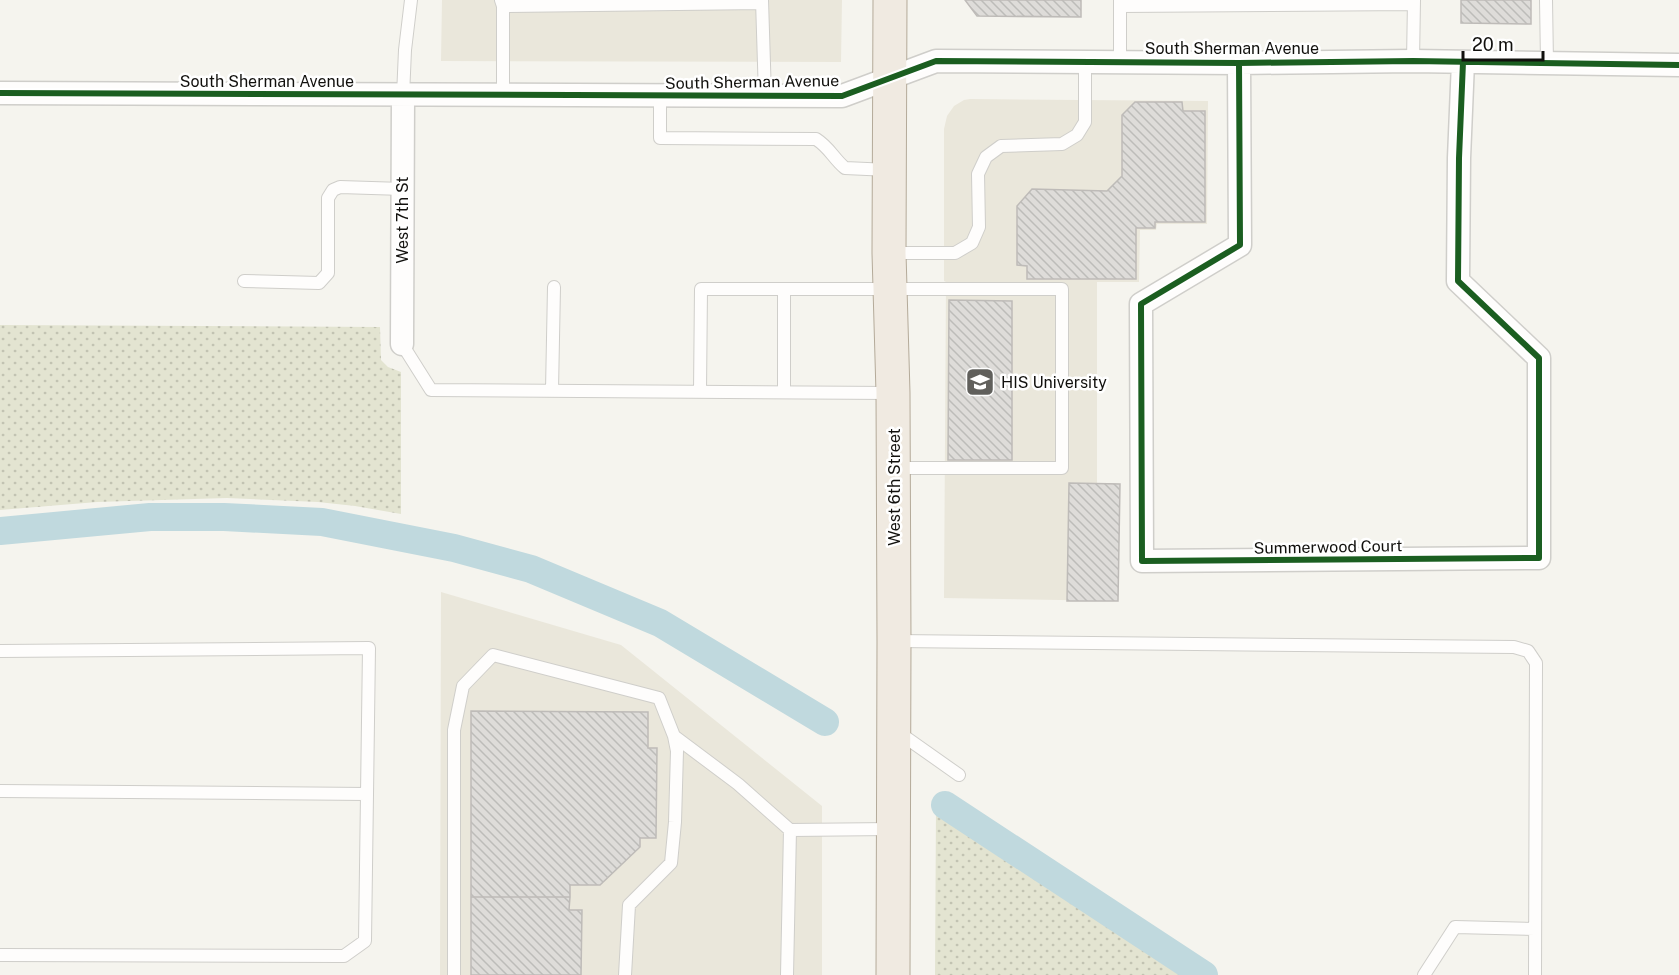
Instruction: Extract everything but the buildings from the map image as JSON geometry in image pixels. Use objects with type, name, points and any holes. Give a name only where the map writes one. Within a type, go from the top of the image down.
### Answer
[{"type":"main road","name":"West 6th Street","points":[[890,0],[889,253],[894,468],[895,730],[892,975]]},
{"type":"street","name":"South Sherman Avenue","points":[[0,93],[842,96],[936,61],[1547,62],[1679,65]]},
{"type":"street","name":"Summerwood Court","points":[[1239,63],[1240,245],[1141,304],[1142,561],[1539,558],[1539,358],[1458,281],[1459,158],[1463,62]]},
{"type":"street","name":"West 7th St","points":[[402,344],[403,96]]},
{"type":"lane","points":[[403,96],[405,50],[411,0]]},
{"type":"lane","points":[[1546,0],[1547,62]]},
{"type":"lane","points":[[503,96],[502,3],[762,2],[765,96]]},
{"type":"lane","points":[[1120,62],[1120,3],[1414,2],[1413,62]]},
{"type":"lane","points":[[889,253],[955,253],[972,243],[979,227],[978,174],[986,157],[1001,146],[1062,144],[1077,135],[1085,122],[1085,62]]},
{"type":"lane","points":[[660,96],[660,138],[816,139],[828,147],[836,160],[845,168],[889,170]]},
{"type":"lane","points":[[244,281],[319,283],[328,273],[328,198],[333,190],[340,187],[403,189]]},
{"type":"lane","points":[[552,390],[554,286]]},
{"type":"lane","points":[[700,391],[701,289],[1062,289],[1062,468],[894,468]]},
{"type":"lane","points":[[784,290],[784,392]]},
{"type":"lane","points":[[402,344],[431,390],[893,393]]},
{"type":"lane","points":[[894,641],[1514,647],[1528,651],[1536,663],[1535,975]]},
{"type":"lane","points":[[0,651],[369,648],[365,941],[344,956],[0,956]]},
{"type":"lane","points":[[454,975],[454,730],[463,686],[493,655],[659,698],[674,736],[677,751],[675,822],[671,863],[629,905],[625,975]]},
{"type":"lane","points":[[895,730],[959,775]]},
{"type":"lane","points":[[674,736],[738,784],[790,830],[893,829]]},
{"type":"lane","points":[[0,791],[367,794]]},
{"type":"lane","points":[[787,975],[790,830]]},
{"type":"lane","points":[[1424,975],[1455,927],[1535,929]]},
{"type":"shaded area","points":[[442,0],[842,0],[841,62],[441,61]]},
{"type":"shaded area","points":[[970,99],[1208,101],[1207,224],[1157,224],[1156,230],[1140,230],[1139,282],[1097,282],[1097,483],[1120,484],[1118,601],[944,598],[946,282],[944,281],[944,129],[947,116],[954,106]]},
{"type":"shaded area","points":[[441,592],[621,645],[822,806],[822,975],[440,975]]},
{"type":"green space","points":[[0,325],[380,327],[381,360],[388,367],[401,372],[401,514],[318,502],[227,498],[97,502],[0,510]]},
{"type":"green space","points":[[936,808],[1184,975],[935,975]]},
{"type":"waterway","points":[[0,531],[150,517],[224,517],[322,522],[454,548],[531,569],[660,623],[825,722]]},
{"type":"waterway","points":[[945,805],[1204,975]]},
{"type":"cycle path","points":[[0,93],[842,96],[936,61],[1239,63],[1413,61],[1679,65]]},
{"type":"cycle path","points":[[1239,63],[1240,245],[1141,304],[1142,561],[1539,558],[1539,358],[1458,281],[1459,158],[1463,62]]},
{"type":"place","name":"HIS University","points":[[980,382]]}]
